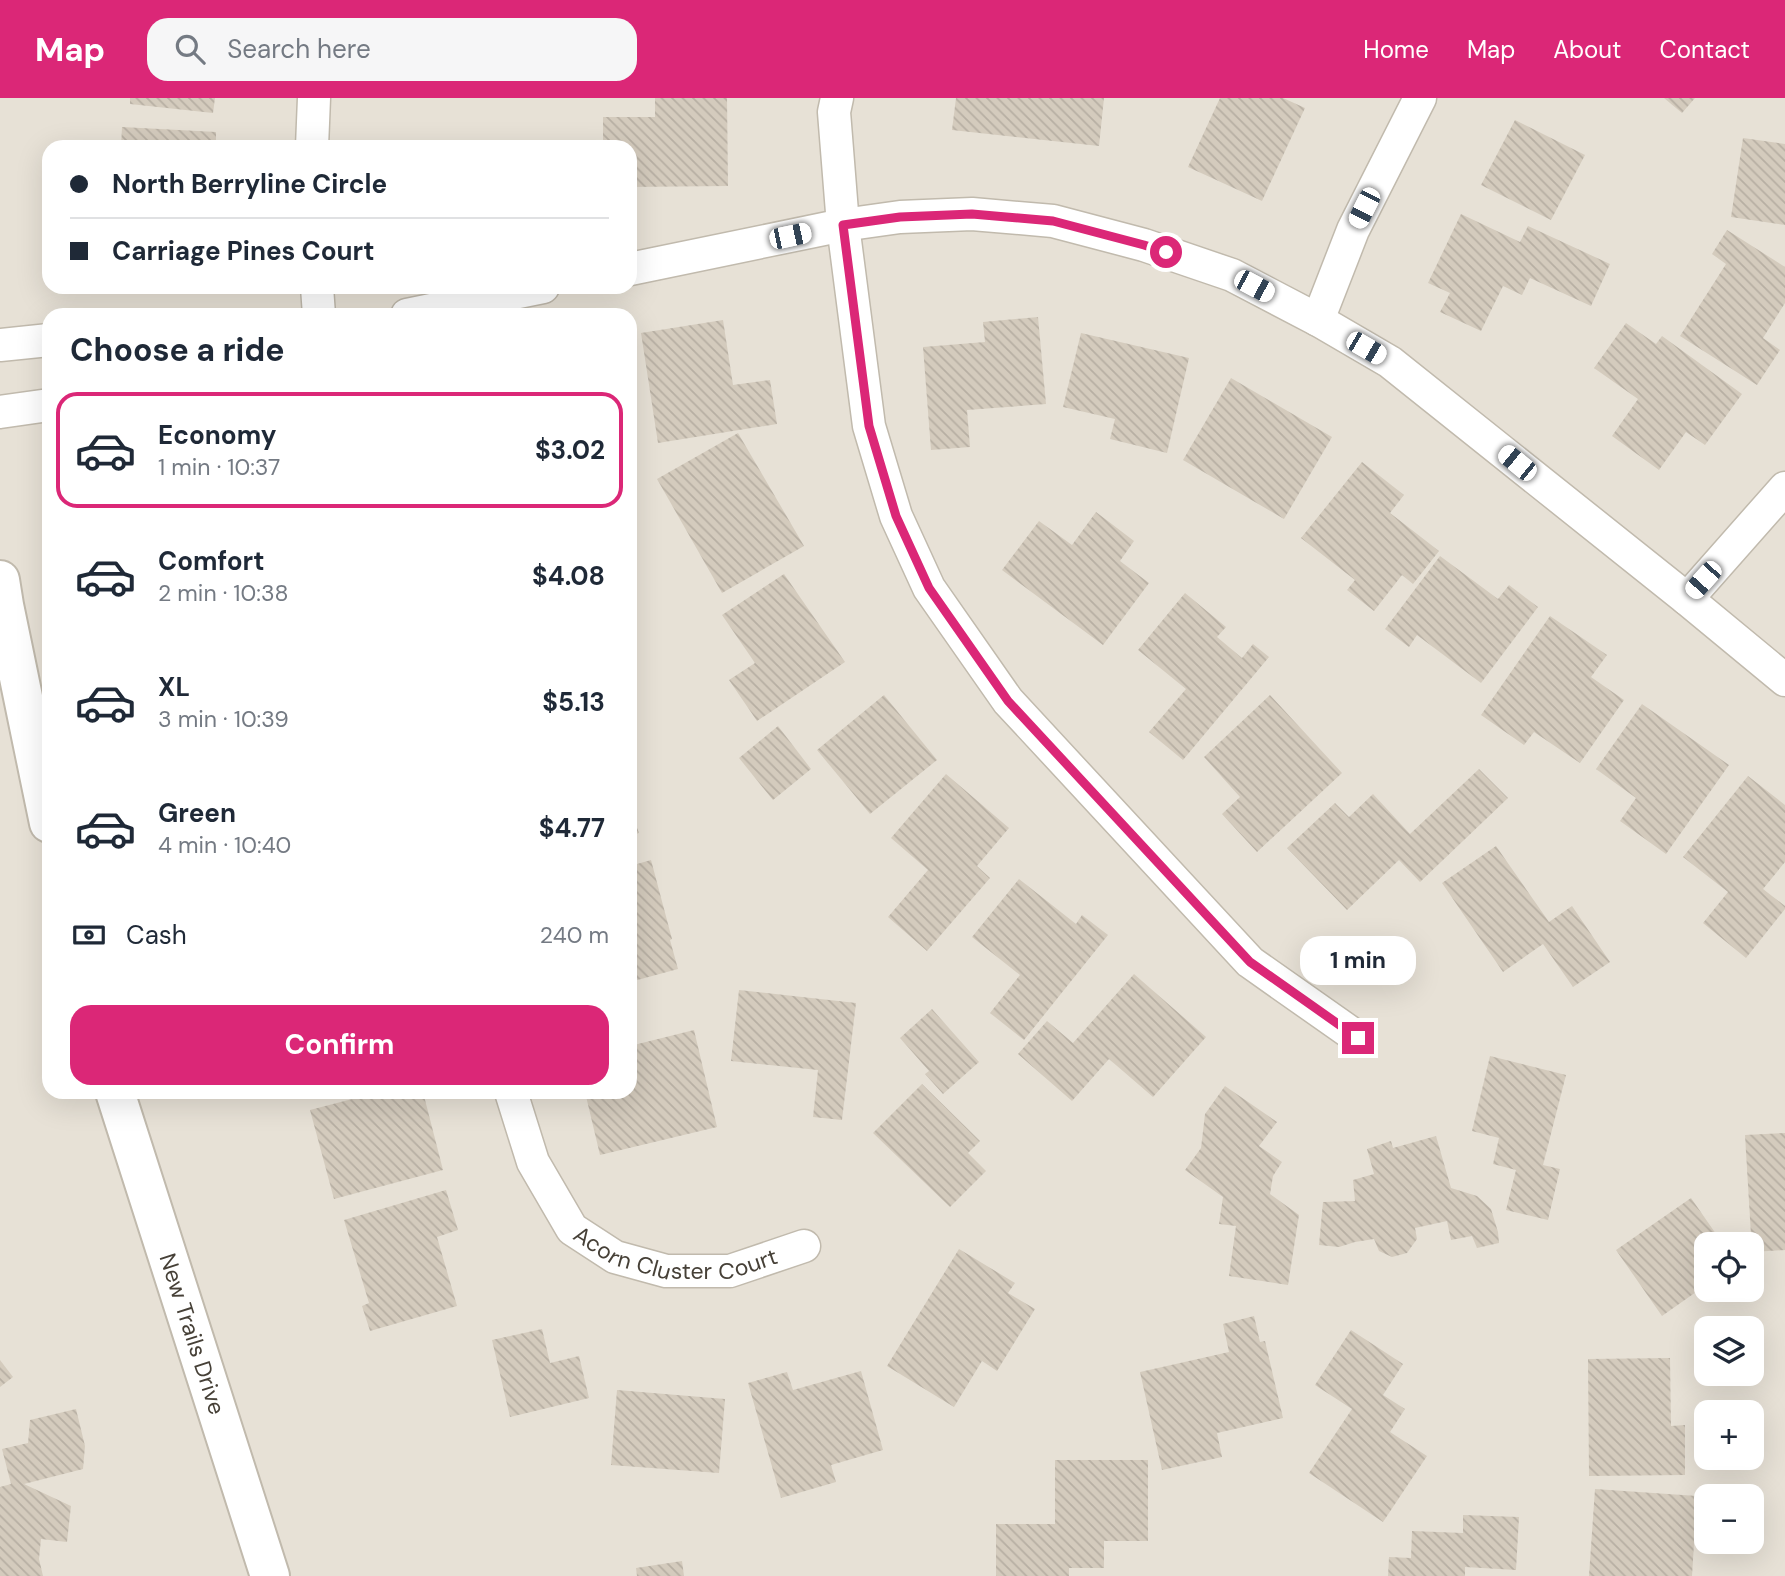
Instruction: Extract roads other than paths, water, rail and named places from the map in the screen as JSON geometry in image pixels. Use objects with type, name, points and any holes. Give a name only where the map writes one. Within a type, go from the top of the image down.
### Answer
[{"type":"street","points":[[312,140],[314,98]]},
{"type":"street","points":[[837,98],[834,112],[843,225],[869,426],[896,516],[929,588],[1008,701],[1250,962],[1358,1038]]},
{"type":"street","points":[[1318,320],[1353,230],[1420,98]]},
{"type":"street","points":[[637,268],[843,225],[900,217],[972,214],[1053,221],[1144,245],[1232,275],[1390,362],[1785,680]]},
{"type":"street","points":[[441,308],[508,294]]},
{"type":"street","points":[[0,345],[42,341]]},
{"type":"street","points":[[0,412],[42,406]]},
{"type":"street","points":[[1687,599],[1785,488]]},
{"type":"street","points":[[0,580],[42,790]]},
{"type":"street","name":"New Trails Drive","points":[[117,1099],[270,1576]]},
{"type":"street","name":"Acorn Cluster Court","points":[[513,1099],[533,1162],[572,1229],[615,1257],[666,1270],[730,1271],[804,1246]]}]
